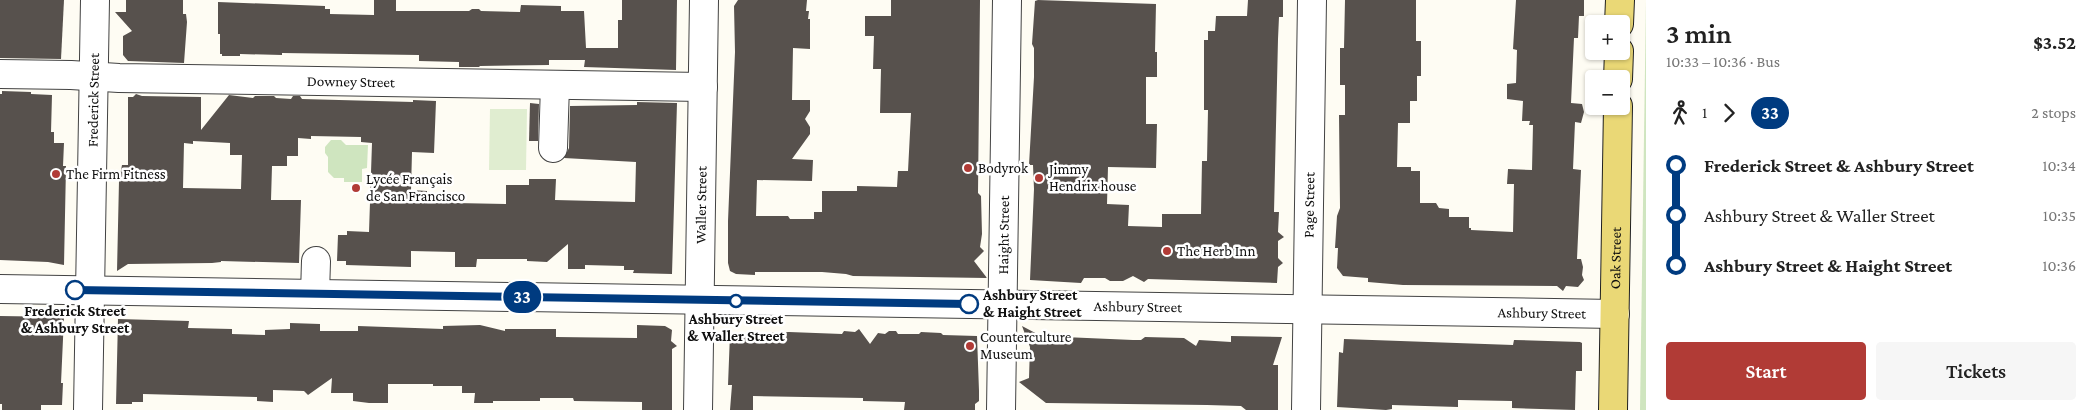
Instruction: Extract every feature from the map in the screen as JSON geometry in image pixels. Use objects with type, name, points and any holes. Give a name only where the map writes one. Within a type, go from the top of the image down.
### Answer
[{"type":"main road","points":[[1619,15],[1620,0]]},
{"type":"main road","name":"Oak Street","points":[[1613,410],[1618,115]]},
{"type":"street","name":"Frederick Street","points":[[88,410],[95,0]]},
{"type":"street","name":"Waller Street","points":[[698,410],[704,0]]},
{"type":"street","name":"Haight Street","points":[[1001,410],[1007,0]]},
{"type":"street","name":"Page Street","points":[[1306,410],[1312,0]]},
{"type":"street","name":"Downey Street","points":[[0,74],[703,88]]},
{"type":"street","points":[[553,148],[555,85]]},
{"type":"street","points":[[315,294],[316,261]]},
{"type":"street","name":"Ashbury Street","points":[[0,289],[1615,314]]},
{"type":"green space","points":[[1646,0],[1646,410],[1640,410]]},
{"type":"green space","points":[[490,109],[527,109],[526,170],[489,170]]},
{"type":"green space","points":[[331,140],[341,140],[346,145],[368,145],[367,168],[362,169],[362,182],[344,182],[344,178],[334,178],[328,172],[328,157],[325,153],[325,147]]},
{"type":"building","points":[[0,0],[64,0],[61,59],[0,58]]},
{"type":"building","points":[[126,0],[183,0],[183,14],[186,14],[187,22],[184,63],[128,61],[123,55],[123,36],[132,31],[115,12],[126,12]]},
{"type":"building","points":[[374,0],[396,0],[396,11],[469,11],[479,9],[481,11],[520,12],[521,5],[561,6],[561,11],[584,11],[586,48],[618,48],[618,20],[622,20],[622,0],[677,0],[676,70],[584,67],[585,60],[549,60],[549,65],[459,67],[459,62],[419,61],[419,55],[282,53],[282,55],[240,54],[240,56],[222,56],[220,54],[218,2],[325,6],[325,9],[330,9],[330,14],[374,15]]},
{"type":"building","points":[[738,0],[807,0],[806,11],[809,11],[808,19],[810,19],[810,49],[793,48],[792,100],[810,100],[810,111],[805,119],[810,127],[810,134],[792,159],[813,160],[812,181],[757,180],[756,216],[788,216],[790,219],[814,219],[814,212],[822,212],[822,191],[857,191],[857,186],[897,187],[898,171],[908,171],[911,113],[880,113],[881,69],[873,69],[874,36],[865,36],[865,16],[891,16],[891,0],[980,0],[978,193],[981,196],[982,234],[980,247],[984,251],[974,261],[987,278],[853,276],[822,272],[755,272],[755,275],[736,274],[730,271],[728,263],[728,221],[735,52],[734,6]]},
{"type":"building","points":[[1248,0],[1283,0],[1283,17],[1279,17],[1278,39],[1274,212],[1279,212],[1278,232],[1284,237],[1278,241],[1278,258],[1283,263],[1278,267],[1277,283],[1148,279],[1144,282],[1133,276],[1123,281],[1110,281],[1105,278],[1084,278],[1081,283],[1030,280],[1034,189],[1033,165],[1029,165],[1034,77],[1034,48],[1032,44],[1035,1],[1156,4],[1155,52],[1157,52],[1157,77],[1146,77],[1146,124],[1157,124],[1156,168],[1108,167],[1107,204],[1129,205],[1128,226],[1162,227],[1162,214],[1201,214],[1202,161],[1207,161],[1208,110],[1204,110],[1204,40],[1208,40],[1208,31],[1215,31],[1216,16],[1247,16]]},
{"type":"building","points":[[1345,0],[1416,0],[1416,41],[1421,41],[1421,76],[1417,76],[1417,101],[1410,101],[1410,123],[1398,123],[1397,167],[1411,167],[1411,171],[1420,171],[1420,203],[1436,203],[1439,208],[1449,209],[1449,217],[1469,217],[1469,228],[1471,230],[1513,232],[1514,184],[1507,184],[1508,169],[1532,170],[1533,125],[1529,125],[1530,121],[1522,121],[1523,101],[1507,99],[1507,84],[1516,83],[1517,50],[1513,49],[1516,0],[1584,0],[1584,16],[1579,16],[1578,38],[1574,38],[1571,103],[1582,104],[1584,112],[1581,123],[1575,122],[1573,169],[1581,170],[1577,259],[1581,259],[1584,280],[1578,287],[1566,286],[1563,291],[1557,286],[1403,285],[1368,282],[1368,278],[1343,276],[1337,268],[1338,248],[1335,248],[1337,216],[1340,208],[1339,115],[1345,115],[1345,85],[1340,85],[1340,48],[1344,48]]},
{"type":"building","points":[[2,91],[52,95],[51,132],[54,132],[54,143],[64,143],[63,166],[66,166],[64,265],[48,262],[0,260],[0,94],[2,94]]},
{"type":"building","points":[[136,94],[142,96],[201,97],[201,130],[229,95],[253,98],[255,96],[274,96],[276,98],[291,99],[293,96],[300,96],[302,99],[436,101],[434,153],[412,152],[411,190],[427,191],[427,194],[449,195],[449,197],[455,197],[455,203],[506,204],[506,185],[529,185],[529,179],[556,179],[555,200],[635,202],[636,162],[564,158],[569,148],[570,106],[637,105],[637,102],[677,103],[672,274],[633,273],[634,270],[624,270],[624,266],[585,265],[585,269],[568,269],[568,244],[547,262],[527,261],[527,259],[477,259],[476,267],[455,267],[455,252],[411,251],[411,267],[346,265],[346,261],[337,261],[338,235],[347,235],[347,231],[369,232],[372,143],[361,142],[361,137],[311,136],[311,139],[298,138],[298,156],[287,156],[287,166],[272,166],[271,200],[301,200],[299,263],[221,261],[212,263],[128,264],[117,271],[119,181],[122,165],[128,165],[128,97],[133,97]],"holes":[[[193,141],[230,143],[230,155],[242,155],[241,189],[183,188],[184,143],[193,144]]]},
{"type":"building","points":[[530,103],[539,104],[538,141],[529,141]]},
{"type":"building","points":[[0,316],[64,317],[62,405],[41,405],[41,410],[2,410],[2,404],[0,404]]},
{"type":"building","points":[[118,319],[189,321],[188,328],[232,329],[232,334],[265,335],[265,330],[290,329],[290,323],[320,324],[320,331],[358,331],[358,326],[443,329],[443,326],[480,325],[505,331],[505,329],[556,329],[556,337],[637,338],[637,325],[665,326],[672,330],[671,341],[677,346],[672,349],[672,410],[642,410],[642,402],[574,401],[573,398],[540,398],[540,401],[474,403],[475,393],[462,393],[462,386],[433,386],[433,384],[388,384],[388,403],[369,403],[353,401],[353,393],[331,393],[332,378],[308,395],[304,391],[273,390],[273,402],[257,401],[257,397],[143,394],[143,402],[116,404]]},
{"type":"building","points":[[1022,326],[1041,336],[1133,340],[1141,340],[1145,337],[1184,338],[1196,346],[1199,340],[1231,342],[1231,336],[1282,337],[1273,365],[1278,365],[1278,410],[1246,410],[1241,406],[1046,403],[1019,382],[1029,378],[1030,347]]},
{"type":"building","points":[[859,329],[870,344],[878,333],[885,334],[889,331],[896,331],[898,334],[919,334],[921,332],[977,336],[979,401],[975,404],[975,410],[904,410],[905,402],[863,401],[863,398],[753,396],[753,410],[730,410],[732,385],[728,385],[730,334],[789,332],[842,334],[844,331],[855,332]]},
{"type":"building","points":[[1344,339],[1513,345],[1514,340],[1580,342],[1582,343],[1582,371],[1576,371],[1575,410],[1512,408],[1512,401],[1458,400],[1458,407],[1392,405],[1392,409],[1386,410],[1337,407],[1339,352],[1343,353]]},
{"type":"bus line","name":"33","points":[[75,290],[969,304]]},
{"type":"place","name":"Bodyrok","points":[[968,168]]},
{"type":"place","name":"The Firm Fitness","points":[[56,174]]},
{"type":"place","name":"Jimmy Hendrix house","points":[[1039,178]]},
{"type":"place","name":"Lycée Français de San Francisco","points":[[356,188]]},
{"type":"place","name":"The Herb Inn","points":[[1167,251]]},
{"type":"place","name":"Frederick Street & Ashbury Street","points":[[75,290]]},
{"type":"place","name":"Ashbury Street & Waller Street","points":[[736,301]]},
{"type":"place","name":"Ashbury Street & Haight Street","points":[[969,304]]},
{"type":"place","name":"Counterculture Museum","points":[[970,346]]}]
